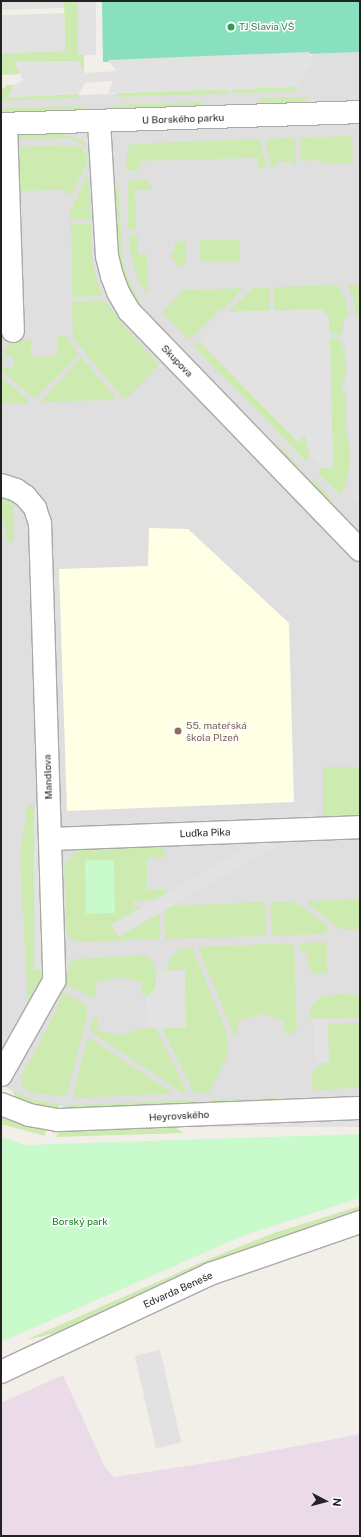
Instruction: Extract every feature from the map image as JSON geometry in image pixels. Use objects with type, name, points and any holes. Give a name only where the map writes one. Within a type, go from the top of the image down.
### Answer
[{"type":"street","name":"U Borského parku","points":[[13,331],[3,124],[99,122],[360,112]]},
{"type":"street","name":"Skupova","points":[[99,122],[107,256],[118,292],[129,311],[360,550]]},
{"type":"street","name":"Mandlova","points":[[1,485],[13,488],[25,496],[35,508],[40,523],[54,981],[1,1075]]},
{"type":"street","name":"Luďka Pika","points":[[50,839],[360,827]]},
{"type":"street","name":"Heyrovského","points":[[1,1104],[29,1115],[58,1120],[360,1108]]},
{"type":"street","name":"Edvarda Beneše","points":[[1,1372],[210,1274],[360,1222]]},
{"type":"shaded area","points":[[1,1],[64,1],[64,8],[1,10]]},
{"type":"shaded area","points":[[78,1],[96,1],[96,55],[78,55]]},
{"type":"shaded area","points":[[64,13],[65,51],[2,53],[1,15]]},
{"type":"shaded area","points":[[309,52],[315,64],[306,70],[297,87],[108,93],[113,81],[85,83],[79,94],[8,97],[14,85],[23,80],[14,62],[78,61],[85,73],[116,71],[108,60]]},
{"type":"shaded area","points":[[360,52],[360,1099],[70,1108],[20,1097],[1,1083],[1,98],[297,87],[313,54]]},
{"type":"shaded area","points":[[320,309],[327,314],[329,318],[333,468],[322,468],[309,453],[305,436],[298,442],[199,341],[228,312]]},
{"type":"shaded area","points":[[360,318],[360,504],[352,495],[344,319]]},
{"type":"shaded area","name":"55. mateřská škola Plzeň","points":[[149,528],[188,529],[289,623],[294,802],[67,811],[59,569],[148,566]]},
{"type":"shaded area","points":[[34,805],[42,805],[42,969],[34,969]]},
{"type":"shaded area","points":[[312,809],[319,821],[118,937],[111,925]]},
{"type":"shaded area","points":[[185,970],[186,1028],[148,1027],[146,997],[155,989],[157,972]]},
{"type":"shaded area","points":[[327,1018],[329,1061],[315,1062],[313,1019]]},
{"type":"shaded area","points":[[173,1120],[360,1120],[360,1127],[173,1127]]},
{"type":"shaded area","points":[[160,1350],[181,1443],[156,1448],[135,1356]]},
{"type":"shaded area","points":[[63,1375],[105,1467],[114,1477],[213,1462],[360,1434],[360,1536],[1,1536],[1,1403]]},
{"type":"green space","points":[[64,1],[78,1],[79,54],[84,54],[84,73],[78,61],[15,62],[20,74],[1,75],[1,53],[65,51]]},
{"type":"green space","name":"TJ Slavia VŠ","points":[[102,1],[360,1],[360,52],[103,62]]},
{"type":"green space","points":[[7,85],[14,85],[8,97],[79,94],[78,98],[1,101],[1,90]]},
{"type":"green space","points":[[297,87],[297,91],[232,94],[232,89]]},
{"type":"green space","points":[[227,89],[227,94],[117,97],[117,93]]},
{"type":"green space","points":[[310,97],[301,105],[261,107],[260,98]]},
{"type":"green space","points":[[203,102],[204,108],[115,110],[108,105]]},
{"type":"green space","points":[[85,106],[76,112],[8,114],[2,108]]},
{"type":"green space","points":[[58,132],[80,139],[86,145],[86,148],[75,140],[68,138],[14,140],[18,133]]},
{"type":"green space","points":[[352,136],[353,163],[322,164],[322,160],[301,161],[300,138]]},
{"type":"green space","points":[[295,138],[296,166],[294,167],[294,162],[276,162],[276,167],[271,167],[265,139]]},
{"type":"green space","points":[[259,139],[267,168],[258,168],[258,158],[139,161],[139,171],[126,170],[127,150],[131,144]]},
{"type":"green space","points":[[72,145],[82,149],[87,155],[88,161],[72,195],[61,190],[16,191],[15,147]]},
{"type":"green space","points":[[88,173],[91,219],[70,220],[70,212]]},
{"type":"green space","points":[[144,180],[149,183],[152,189],[135,190],[136,229],[128,229],[128,181]]},
{"type":"green space","points":[[118,182],[123,262],[128,278],[141,303],[139,305],[126,285],[116,253],[114,186]]},
{"type":"green space","points":[[71,224],[91,224],[91,252],[95,274],[102,294],[101,296],[72,297]]},
{"type":"green space","points":[[129,236],[138,236],[138,254],[147,254],[148,295],[138,281],[130,250]]},
{"type":"green space","points":[[200,240],[240,240],[240,261],[200,261]]},
{"type":"green space","points":[[175,241],[186,241],[186,265],[175,265],[175,259],[171,259],[171,251],[175,250]]},
{"type":"green space","points":[[338,285],[345,299],[349,316],[345,316],[341,335],[329,333],[329,318],[320,309],[274,311],[273,287]]},
{"type":"green space","points":[[347,285],[360,285],[360,315],[356,315],[353,298]]},
{"type":"green space","points":[[242,288],[224,309],[220,310],[189,340],[164,315],[164,310],[184,290]]},
{"type":"green space","points":[[253,288],[269,288],[269,311],[228,312]]},
{"type":"green space","points":[[100,300],[106,302],[127,330],[157,362],[157,367],[127,398],[121,396],[73,338],[72,302]]},
{"type":"green space","points":[[57,336],[68,336],[68,339],[79,354],[36,398],[33,398],[1,370],[1,353],[4,357],[2,367],[13,367],[13,357],[7,356],[3,351],[13,339],[31,339],[31,357],[57,356]]},
{"type":"green space","points":[[330,337],[340,339],[347,359],[347,367],[342,386],[346,399],[346,429],[351,455],[346,485],[340,495],[317,472],[322,468],[333,467]]},
{"type":"green space","points":[[199,341],[298,442],[305,436],[307,438],[309,453],[307,462],[194,346]]},
{"type":"green space","points":[[81,357],[115,396],[113,400],[40,402]]},
{"type":"green space","points":[[1,376],[28,400],[28,403],[1,404]]},
{"type":"green space","points":[[279,445],[300,467],[294,467],[275,449]]},
{"type":"green space","points":[[312,478],[334,501],[326,501],[312,487]]},
{"type":"green space","points":[[1,498],[6,498],[12,502],[14,542],[6,542],[5,522],[1,522]]},
{"type":"green space","points":[[323,767],[360,767],[360,819],[323,819]]},
{"type":"green space","points":[[27,805],[34,805],[46,968],[45,978],[28,1007],[20,857]]},
{"type":"green space","points":[[164,847],[165,857],[147,858],[147,890],[166,890],[166,900],[133,901],[133,907],[159,906],[160,939],[85,942],[76,941],[67,935],[64,866],[75,851],[84,849]]},
{"type":"green space","points":[[114,860],[115,913],[86,913],[85,861]]},
{"type":"green space","points":[[360,899],[360,929],[342,930],[308,904],[309,901]]},
{"type":"green space","points":[[295,901],[327,925],[327,931],[325,934],[274,936],[272,933],[270,905],[273,902]]},
{"type":"green space","points":[[262,902],[265,905],[266,933],[263,936],[165,939],[164,906]]},
{"type":"green space","points":[[324,942],[327,947],[327,973],[312,973],[308,964],[307,952],[299,951],[299,946],[302,943]]},
{"type":"green space","points":[[290,943],[294,946],[297,1030],[289,1035],[288,1033],[284,1033],[283,1020],[267,1016],[266,1013],[238,1021],[238,1034],[234,1035],[198,947]]},
{"type":"green space","points":[[192,947],[227,1033],[228,1055],[209,1093],[194,1093],[162,1028],[186,1028],[184,970],[167,971],[170,958],[177,951]]},
{"type":"green space","points":[[146,955],[152,961],[157,972],[155,989],[146,997],[142,995],[142,982],[125,978],[124,976],[96,983],[96,997],[92,997],[65,985],[70,963],[75,959]]},
{"type":"green space","points":[[63,992],[86,1004],[87,1018],[67,1093],[64,1097],[29,1092],[22,1085],[21,1077],[55,1013]]},
{"type":"green space","points":[[351,993],[357,995],[360,999],[360,1018],[309,1019],[310,1010],[313,1004],[323,996]]},
{"type":"green space","points":[[93,1017],[97,1017],[97,1030],[114,1034],[115,1037],[143,1027],[156,1028],[186,1090],[184,1094],[92,1033],[90,1029]]},
{"type":"green space","points":[[327,1023],[360,1023],[360,1088],[314,1090],[311,1083],[312,1075],[316,1067],[329,1061]]},
{"type":"green space","points":[[91,1039],[173,1093],[74,1098],[73,1094],[87,1040]]},
{"type":"green space","points":[[12,1091],[38,1101],[59,1104],[59,1110],[38,1108],[17,1100]]},
{"type":"green space","points":[[278,1098],[283,1100],[208,1106],[210,1100]]},
{"type":"green space","points":[[192,1100],[196,1102],[196,1107],[66,1109],[67,1106],[70,1105]]},
{"type":"green space","points":[[1,1116],[46,1129],[45,1136],[1,1124]]},
{"type":"green space","points":[[173,1126],[184,1133],[55,1137],[61,1130]]},
{"type":"green space","name":"Borský park","points":[[360,1134],[360,1198],[245,1235],[1,1342],[1,1137],[25,1145]]},
{"type":"green space","points":[[360,1206],[360,1212],[264,1244],[182,1277],[61,1332],[26,1340],[216,1256],[274,1233]]},
{"type":"place","name":"TJ Slavia VŠ","points":[[231,27]]},
{"type":"place","name":"55. mateřská škola Plzeň","points":[[178,731]]}]
